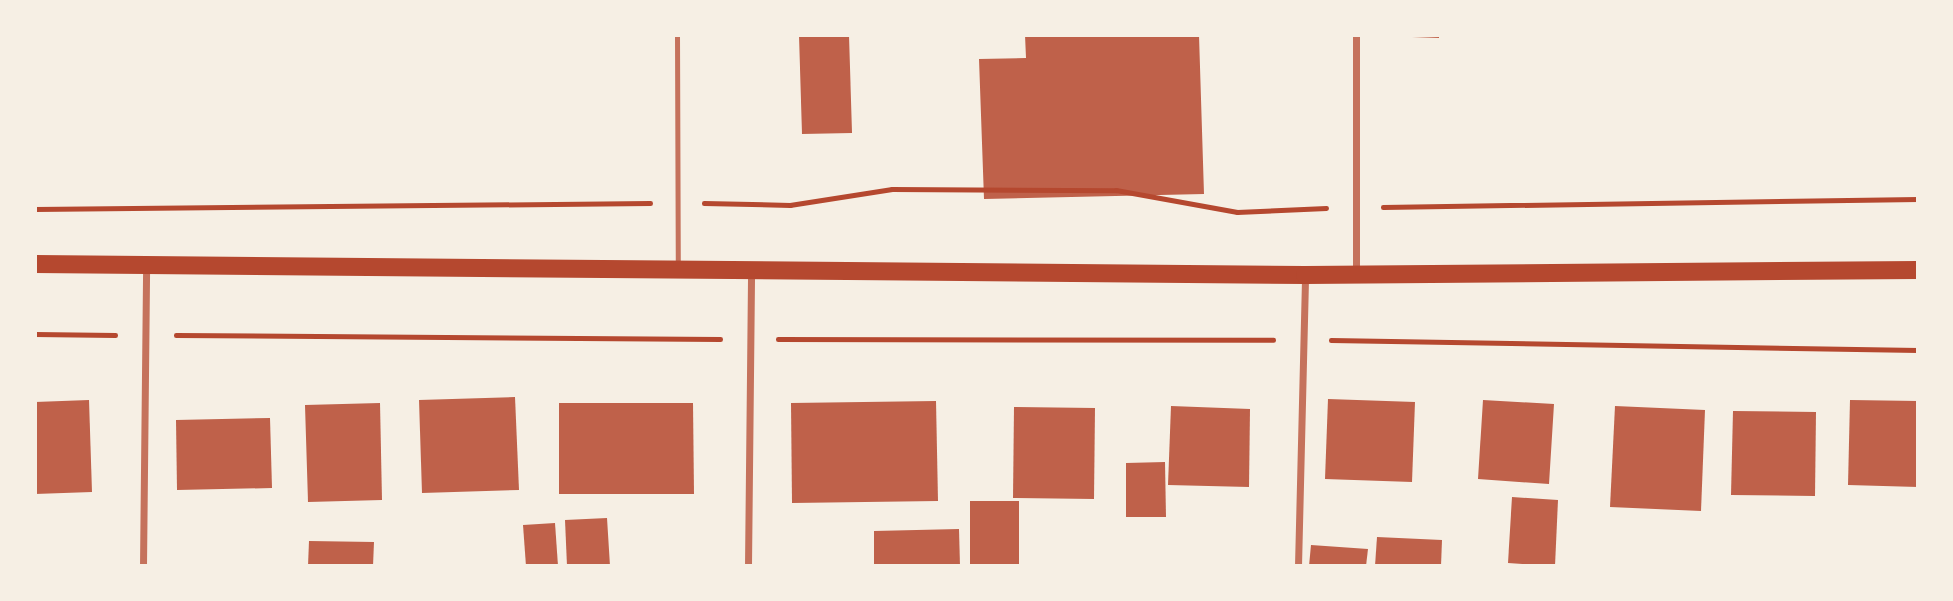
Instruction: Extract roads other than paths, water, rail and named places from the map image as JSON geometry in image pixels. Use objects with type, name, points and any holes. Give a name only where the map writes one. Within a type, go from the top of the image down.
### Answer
[{"type":"main road","points":[[35,264],[1305,275],[1918,270]]},
{"type":"street","points":[[1356,35],[1356,273]]},
{"type":"street","points":[[143,566],[146,265]]},
{"type":"street","points":[[748,566],[751,270]]},
{"type":"street","points":[[1298,566],[1305,275]]},
{"type":"lane","points":[[677,35],[678,269]]}]
